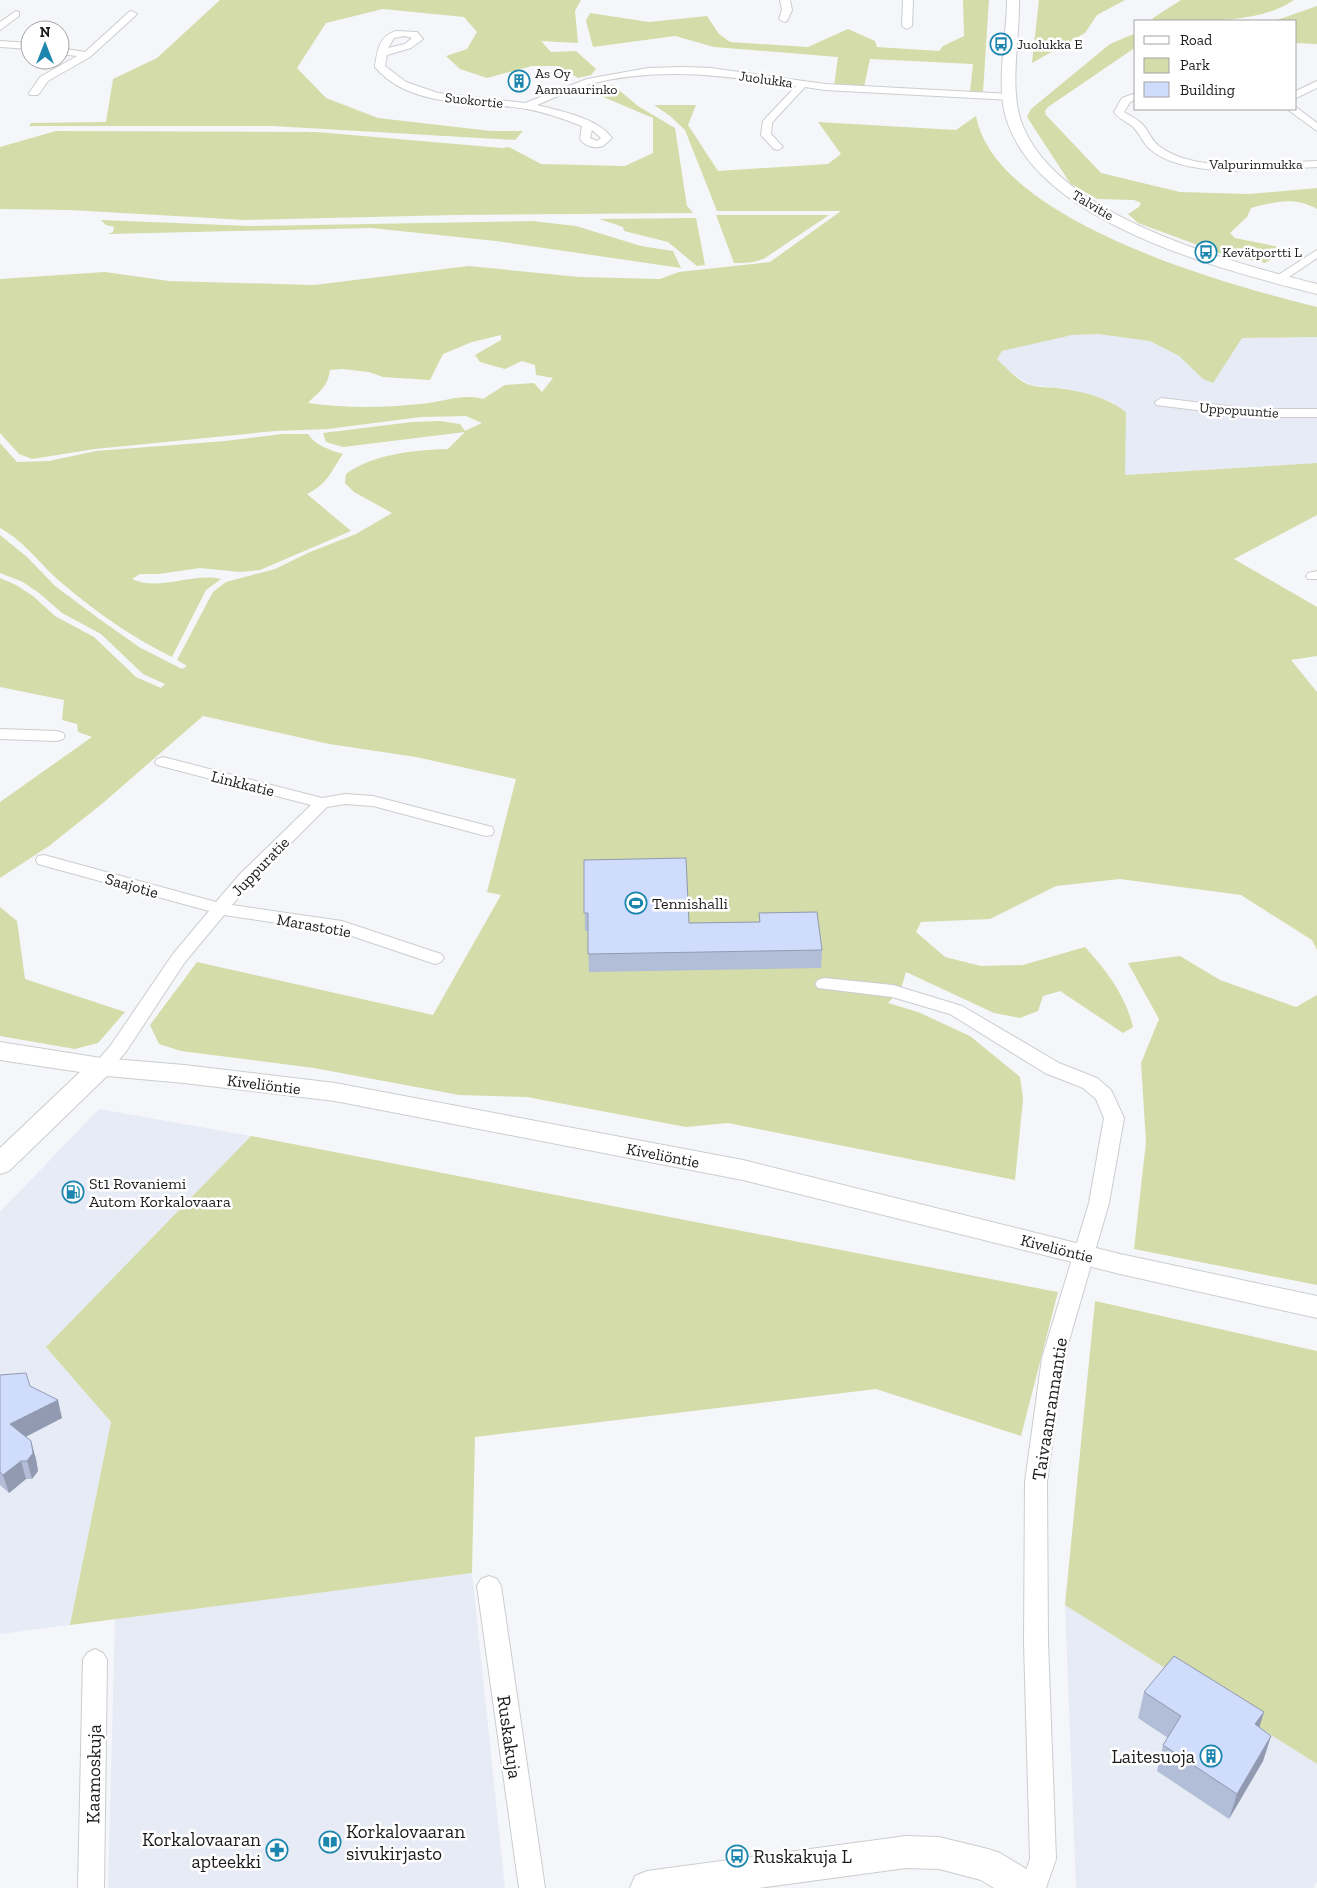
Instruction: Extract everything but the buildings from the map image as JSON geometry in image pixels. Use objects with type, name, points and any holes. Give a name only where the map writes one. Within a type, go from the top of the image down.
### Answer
[{"type":"street","points":[[784,0],[787,10],[784,19]]},
{"type":"street","points":[[906,26],[908,0]]},
{"type":"street","name":"Talvitie","points":[[1013,0],[1011,97],[1015,125],[1031,155],[1052,178],[1087,203],[1145,234],[1234,266],[1317,289]]},
{"type":"street","points":[[0,27],[16,14]]},
{"type":"street","points":[[34,93],[44,79],[87,55],[132,14]]},
{"type":"street","points":[[0,44],[20,45]]},
{"type":"street","points":[[70,52],[87,55]]},
{"type":"street","name":"Suokortie","points":[[382,53],[380,67],[402,84],[436,96],[526,106],[557,113],[588,125]]},
{"type":"street","name":"Juolukka","points":[[526,106],[587,82],[648,71],[711,71],[804,84],[872,90],[1011,97]]},
{"type":"street","points":[[778,147],[766,135],[767,123],[804,84]]},
{"type":"street","points":[[1297,94],[1317,84]]},
{"type":"street","name":"Valpurinmukka","points":[[1134,97],[1126,100],[1119,112],[1138,126],[1156,150],[1180,161],[1214,166],[1244,167],[1317,164]]},
{"type":"street","points":[[1293,110],[1317,128]]},
{"type":"street","points":[[1279,279],[1317,253]]},
{"type":"street","name":"Uppopuuntie","points":[[1161,402],[1252,413],[1317,413]]},
{"type":"street","points":[[0,734],[57,736]]},
{"type":"street","name":"Linkkatie","points":[[163,762],[322,803]]},
{"type":"street","points":[[322,803],[345,799],[373,801],[486,831]]},
{"type":"street","name":"Juppuratie","points":[[101,1067],[118,1049],[179,958],[220,909],[246,878],[322,803]]},
{"type":"street","name":"Saajotie","points":[[44,860],[220,909]]},
{"type":"street","name":"Marastotie","points":[[220,909],[342,927],[435,958]]},
{"type":"street","name":"Taivaanrannantie","points":[[824,984],[893,991],[956,1010],[1052,1068],[1090,1083],[1104,1096],[1114,1118],[1099,1203],[1054,1358],[1036,1482],[1036,1642],[1043,1859],[1033,1888]]},
{"type":"street","name":"Kiveliöntie","points":[[0,1051],[101,1067],[184,1074],[335,1092],[742,1170],[1085,1254],[1317,1307]]},
{"type":"street","points":[[0,1164],[101,1067]]},
{"type":"street","name":"Ruskakuja","points":[[489,1586],[532,1888]]},
{"type":"street","name":"Kaamoskuja","points":[[91,1888],[95,1660]]},
{"type":"street","points":[[647,1888],[802,1864],[906,1852],[938,1852],[988,1864],[1026,1888]]},
{"type":"shaded area","points":[[1098,334],[1150,341],[1179,356],[1203,379],[1242,338],[1317,337],[1317,463],[1125,475],[1113,402],[1067,389],[1030,385],[1009,371],[997,359],[1002,351],[1035,342],[1072,335]]},
{"type":"shaded area","points":[[99,1109],[251,1136],[46,1347],[111,1422],[70,1625],[0,1634],[0,1212]]},
{"type":"shaded area","points":[[472,1573],[505,1888],[108,1888],[115,1619]]},
{"type":"shaded area","points":[[1065,1605],[1317,1764],[1317,1881],[1313,1888],[1076,1888]]},
{"type":"green space","points":[[220,0],[581,0],[575,11],[578,43],[541,41],[551,52],[576,51],[596,69],[591,75],[578,78],[558,66],[532,66],[487,78],[460,69],[446,56],[467,49],[477,32],[464,17],[383,9],[326,23],[297,68],[326,98],[378,118],[491,131],[523,131],[515,140],[272,126],[29,126],[31,123],[106,122],[113,79],[157,58]]},
{"type":"green space","points":[[963,0],[989,0],[983,92],[970,92],[973,64],[870,59],[864,87],[834,86],[838,57],[714,47],[675,36],[593,47],[586,21],[590,13],[649,22],[707,16],[719,34],[730,42],[808,47],[848,29],[875,41],[877,47],[939,51],[943,46],[964,36]]},
{"type":"green space","points":[[1039,0],[1125,0],[1097,15],[1085,33],[1032,63]]},
{"type":"green space","points":[[1181,0],[1294,0],[1280,8],[1245,18],[1226,20],[1152,20]]},
{"type":"green space","points":[[1317,6],[1317,44],[1297,43],[1297,20],[1277,20]]},
{"type":"green space","points":[[1134,34],[1134,48],[1048,107],[1045,111],[1046,115],[1101,173],[1180,192],[1249,194],[1317,188],[1317,209],[1292,201],[1276,202],[1251,208],[1247,217],[1230,233],[1235,238],[1289,249],[1265,263],[1222,254],[1138,223],[1128,214],[1139,207],[1141,203],[1134,200],[1097,199],[1070,183],[1027,117],[1031,109],[1110,44]]},
{"type":"green space","points":[[613,85],[638,106],[675,128],[687,206],[693,213],[456,215],[245,220],[70,210],[0,209],[0,147],[56,131],[317,132],[502,148],[509,147],[541,164],[625,166],[653,153],[653,118],[589,91]]},
{"type":"green space","points":[[654,105],[696,105],[688,125],[718,171],[828,164],[841,154],[818,122],[956,130],[976,116],[992,153],[1025,187],[1069,217],[1120,243],[1175,265],[1228,283],[1317,307],[1317,337],[1242,338],[1213,383],[1203,379],[1179,356],[1150,341],[1098,334],[1072,335],[1002,351],[997,359],[1008,370],[1030,385],[1085,393],[1110,402],[1126,412],[1125,475],[1317,463],[1317,515],[1234,559],[1317,607],[1317,656],[1291,660],[1317,692],[1317,950],[1312,940],[1241,895],[1120,879],[1056,886],[990,919],[921,922],[916,932],[945,957],[981,966],[1023,965],[1085,947],[1114,984],[1126,1005],[1133,1027],[1123,1033],[1060,991],[1043,996],[1038,1011],[1020,1018],[994,1013],[906,972],[901,989],[888,1003],[918,1012],[970,1036],[1020,1077],[1023,1099],[1015,1180],[728,1123],[686,1127],[527,1097],[459,1095],[314,1068],[181,1051],[159,1044],[150,1025],[197,962],[433,1015],[501,895],[487,892],[516,779],[416,757],[329,744],[203,716],[103,803],[49,846],[0,878],[0,802],[92,737],[78,732],[77,724],[62,720],[64,700],[0,687],[0,578],[16,585],[33,596],[55,616],[94,637],[136,677],[161,688],[165,684],[143,674],[101,634],[62,613],[23,582],[0,573],[0,535],[27,557],[55,586],[98,618],[139,647],[182,669],[187,666],[177,660],[213,592],[226,582],[275,569],[310,552],[356,534],[392,513],[354,492],[345,483],[346,474],[369,462],[395,454],[448,449],[465,432],[343,447],[326,442],[323,433],[412,422],[440,421],[460,424],[465,431],[482,423],[466,416],[421,417],[328,429],[275,431],[95,449],[32,459],[19,454],[0,433],[0,279],[105,272],[169,281],[314,285],[469,266],[579,277],[660,279],[679,272],[770,262],[841,211],[717,211],[685,130]],"holes":[[[501,335],[501,340],[475,355],[480,362],[505,369],[522,361],[535,365],[536,375],[553,378],[542,392],[534,383],[505,385],[483,399],[467,397],[427,403],[377,407],[349,407],[308,403],[325,385],[330,370],[342,369],[369,372],[383,377],[430,380],[443,354],[472,342]]]},
{"type":"green space","points":[[716,215],[829,215],[765,258],[753,262],[734,263]]},
{"type":"green space","points":[[696,218],[705,265],[697,266],[668,242],[624,231],[623,227],[599,219]]},
{"type":"green space","points":[[101,220],[249,226],[532,221],[576,226],[641,246],[673,251],[681,268],[496,241],[371,228],[108,234],[113,232],[114,227],[106,225]]},
{"type":"green space","points":[[282,434],[308,434],[319,445],[343,454],[325,481],[307,494],[351,531],[260,570],[240,572],[200,568],[159,574],[140,574],[132,579],[153,584],[199,578],[221,579],[206,590],[172,657],[129,633],[88,605],[55,577],[18,540],[0,528],[0,443],[17,462],[49,461],[96,451],[225,441]]},
{"type":"green space","points":[[0,907],[17,921],[25,979],[125,1012],[98,1043],[75,1049],[0,1036]]},
{"type":"green space","points":[[1180,956],[1220,980],[1296,1007],[1317,995],[1317,1285],[1134,1249],[1146,1142],[1141,1063],[1159,1019],[1128,963]]},
{"type":"green space","points":[[251,1136],[1058,1292],[1021,1436],[876,1389],[475,1437],[472,1573],[70,1625],[111,1422],[46,1347]]},
{"type":"green space","points":[[1095,1301],[1317,1351],[1317,1764],[1065,1605]]},
{"type":"place","name":"Juolukka E","points":[[1001,44]]},
{"type":"place","name":"As Oy Aamuaurinko","points":[[519,81]]},
{"type":"place","name":"Kevätportti L","points":[[1206,252]]},
{"type":"place","name":"Tennishalli","points":[[636,903]]},
{"type":"place","name":"St1 Rovaniemi Autom Korkalovaara","points":[[73,1192]]},
{"type":"place","name":"Laitesuoja","points":[[1211,1756]]},
{"type":"place","name":"Korkalovaaran sivukirjasto","points":[[330,1842]]},
{"type":"place","name":"Korkalovaaran apteekki","points":[[277,1850]]},
{"type":"place","name":"Ruskakuja L","points":[[737,1856]]}]
